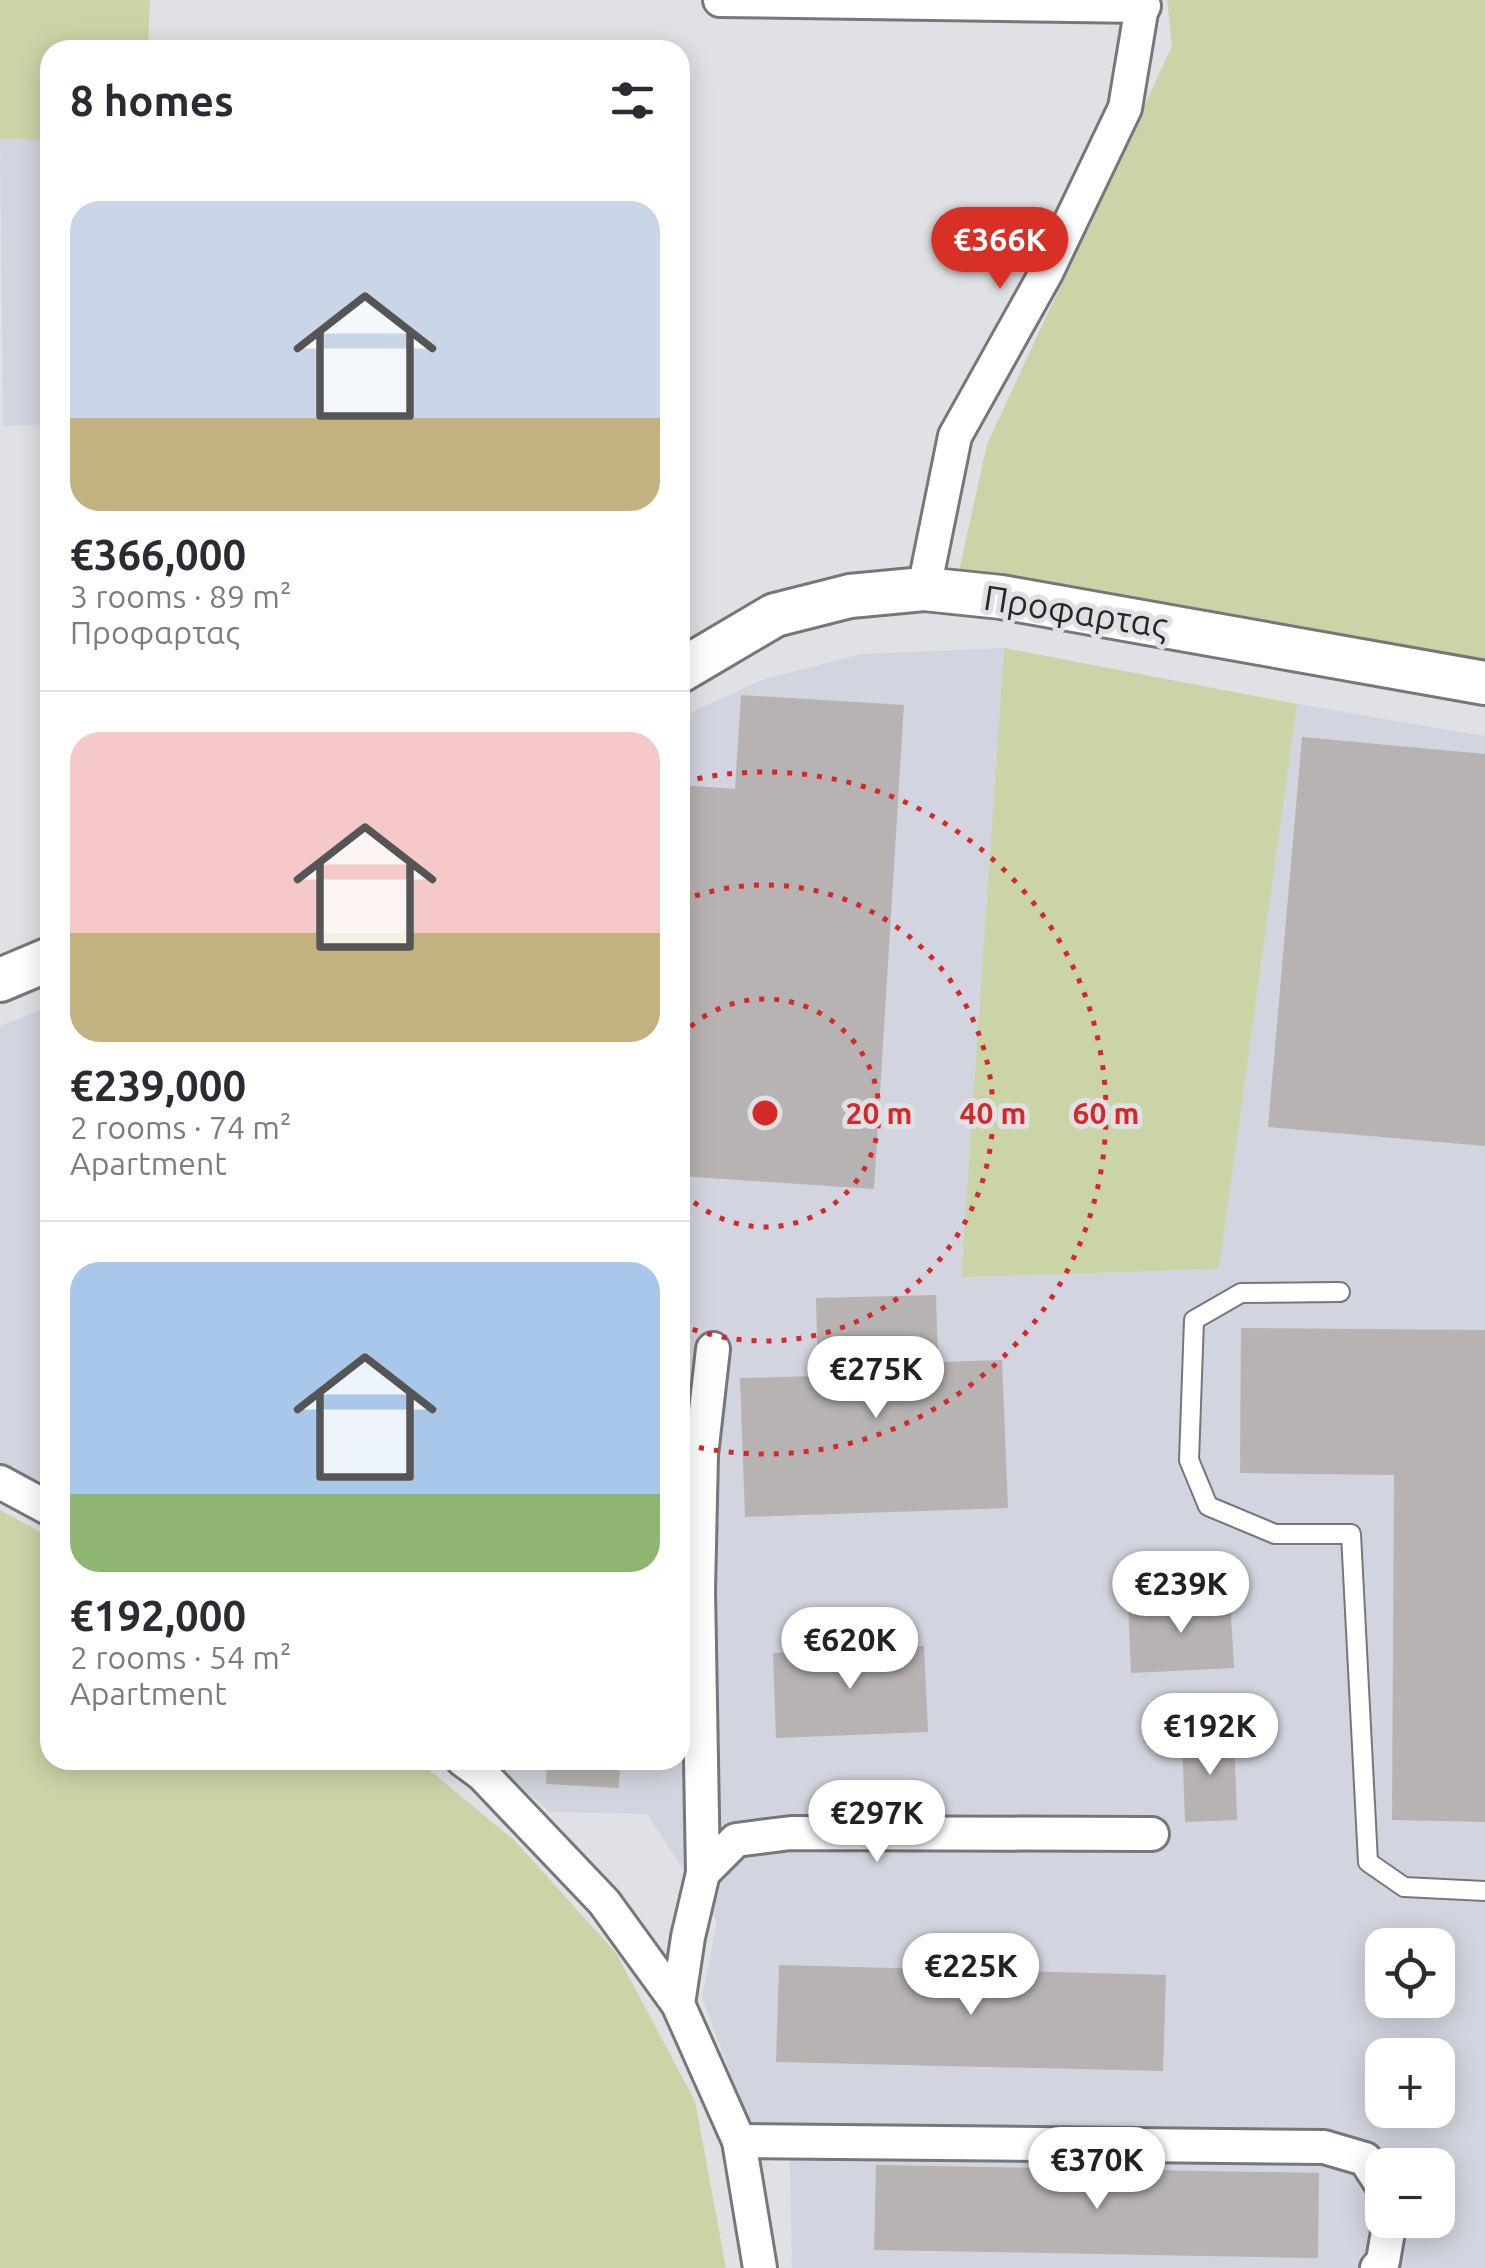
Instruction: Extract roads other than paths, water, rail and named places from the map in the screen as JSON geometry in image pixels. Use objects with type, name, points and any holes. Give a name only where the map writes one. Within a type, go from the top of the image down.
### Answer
[{"type":"street","points":[[720,0],[1144,3],[1125,108],[1046,273],[955,436],[924,589]]},
{"type":"street","name":"Προφαρτας","points":[[690,665],[775,615],[850,596],[924,589],[1002,597],[1485,683]]},
{"type":"street","points":[[0,980],[40,963]]},
{"type":"street","points":[[678,2004],[703,1873],[700,1456],[713,1348]]},
{"type":"street","points":[[0,1482],[40,1504]]},
{"type":"street","points":[[477,1770],[604,1902],[678,2004],[739,2141],[760,2268]]},
{"type":"street","points":[[703,1873],[736,1840],[790,1833],[1152,1834]]},
{"type":"street","points":[[739,2141],[1324,2147],[1365,2159]]},
{"type":"street","points":[[1377,2268],[1383,2261],[1387,2238]]},
{"type":"lane","points":[[1340,1292],[1241,1293],[1194,1320],[1189,1460],[1208,1506],[1275,1534],[1350,1534],[1368,1862],[1404,1887],[1485,1891]]}]
